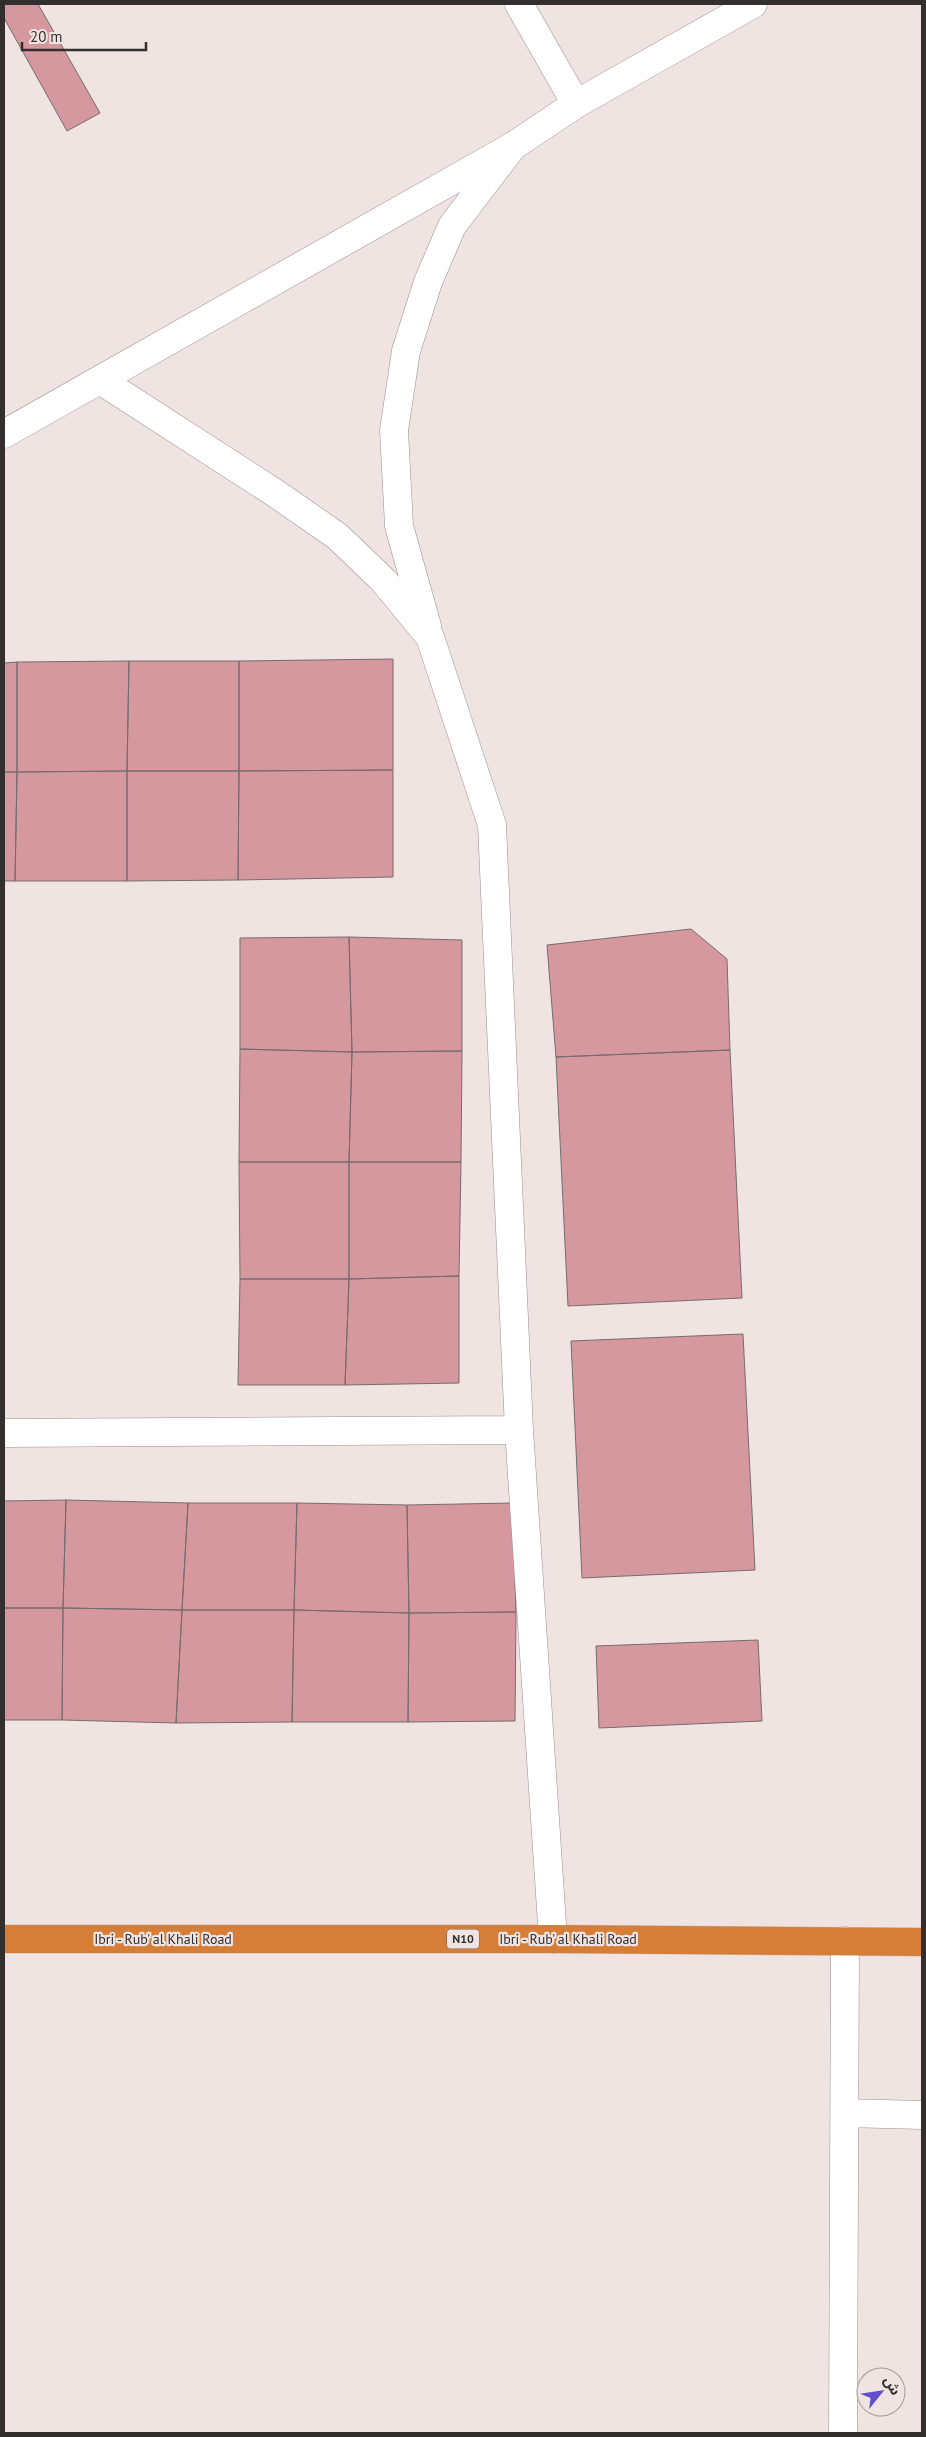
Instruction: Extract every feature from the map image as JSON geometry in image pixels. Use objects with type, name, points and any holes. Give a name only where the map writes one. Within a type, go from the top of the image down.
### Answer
[{"type":"highway","name":"Ibri - Rub' al Khali Road","points":[[4,1939],[553,1939],[922,1942]]},
{"type":"street","points":[[519,4],[576,104]]},
{"type":"street","points":[[5,430],[100,380],[513,146],[576,104],[753,4]]},
{"type":"street","points":[[513,146],[452,226],[428,282],[406,351],[394,430],[399,526],[430,637],[492,825],[519,1430],[553,1939]]},
{"type":"street","points":[[100,380],[275,493],[337,536],[383,580],[430,637]]},
{"type":"street","points":[[4,1433],[519,1430]]},
{"type":"street","points":[[843,2433],[845,1941]]},
{"type":"street","points":[[845,2113],[922,2114]]},
{"type":"building","points":[[4,4],[38,4],[100,113],[67,131],[4,18]]},
{"type":"building","points":[[393,659],[393,770],[239,771],[239,661]]},
{"type":"building","points":[[129,661],[239,661],[239,771],[127,771]]},
{"type":"building","points":[[129,661],[127,771],[17,772],[17,662]]},
{"type":"building","points":[[17,662],[17,772],[4,772],[4,663]]},
{"type":"building","points":[[393,770],[393,877],[238,880],[239,771]]},
{"type":"building","points":[[127,771],[239,771],[238,880],[127,881]]},
{"type":"building","points":[[127,771],[127,881],[15,881],[17,772]]},
{"type":"building","points":[[4,772],[17,772],[15,881],[4,881]]},
{"type":"building","points":[[691,929],[727,959],[730,1050],[556,1057],[547,945]]},
{"type":"building","points":[[349,937],[352,1052],[240,1049],[240,938]]},
{"type":"building","points":[[349,937],[462,940],[462,1051],[352,1052]]},
{"type":"building","points":[[240,1049],[352,1052],[349,1162],[239,1162]]},
{"type":"building","points":[[730,1050],[742,1298],[568,1306],[556,1057]]},
{"type":"building","points":[[462,1051],[461,1162],[349,1162],[352,1052]]},
{"type":"building","points":[[239,1162],[349,1162],[349,1279],[240,1279]]},
{"type":"building","points":[[349,1162],[461,1162],[459,1276],[349,1279]]},
{"type":"building","points":[[459,1276],[459,1383],[345,1385],[349,1279]]},
{"type":"building","points":[[240,1279],[349,1279],[345,1385],[238,1385]]},
{"type":"building","points":[[743,1334],[755,1570],[582,1578],[571,1341]]},
{"type":"building","points":[[66,1500],[188,1503],[182,1610],[63,1608]]},
{"type":"building","points":[[66,1500],[63,1608],[4,1608],[4,1501]]},
{"type":"building","points":[[188,1503],[297,1503],[294,1610],[182,1610]]},
{"type":"building","points":[[297,1503],[407,1505],[409,1613],[294,1610]]},
{"type":"building","points":[[512,1503],[516,1612],[409,1613],[407,1505]]},
{"type":"building","points":[[4,1608],[63,1608],[62,1720],[4,1720]]},
{"type":"building","points":[[63,1608],[182,1610],[176,1723],[62,1720]]},
{"type":"building","points":[[182,1610],[294,1610],[292,1722],[176,1723]]},
{"type":"building","points":[[294,1610],[409,1613],[408,1722],[292,1722]]},
{"type":"building","points":[[516,1612],[515,1721],[408,1722],[409,1613]]},
{"type":"building","points":[[758,1640],[762,1721],[599,1728],[596,1646]]}]
